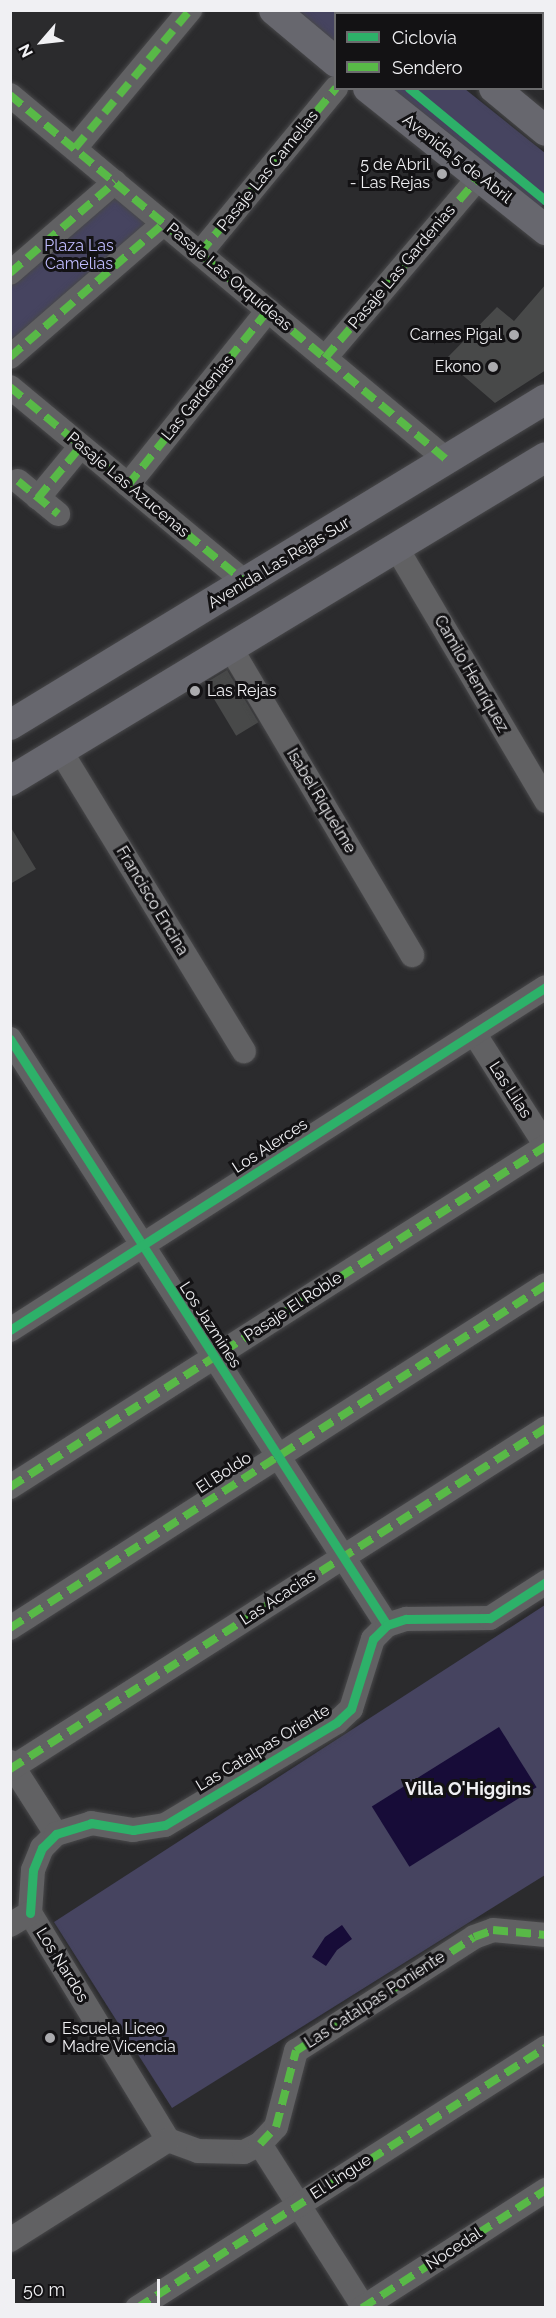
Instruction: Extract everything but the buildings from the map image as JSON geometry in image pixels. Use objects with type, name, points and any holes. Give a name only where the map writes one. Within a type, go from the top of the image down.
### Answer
[{"type":"main road","points":[[274,10],[334,60]]},
{"type":"main road","name":"Avenida 5 de Abril","points":[[370,90],[546,230]]},
{"type":"main road","points":[[496,90],[546,131]]},
{"type":"main road","name":"Avenida Las Rejas Sur","points":[[12,722],[246,583],[546,399]]},
{"type":"main road","points":[[10,781],[546,457]]},
{"type":"street","points":[[75,148],[190,10]]},
{"type":"street","name":"Pasaje Las Camelias","points":[[200,253],[334,90]]},
{"type":"street","name":"Pasaje Las Orquídeas","points":[[10,95],[447,460]]},
{"type":"street","name":"Pasaje Las Gardenias","points":[[325,358],[478,177]]},
{"type":"street","points":[[10,273],[115,182]]},
{"type":"street","points":[[10,357],[164,223]]},
{"type":"street","name":"Las Gardenias","points":[[128,485],[268,310]]},
{"type":"street","name":"Pasaje Las Azucenas","points":[[10,387],[246,583]]},
{"type":"street","points":[[39,498],[81,446]]},
{"type":"street","points":[[18,481],[58,514]]},
{"type":"street","name":"Camilo Henríquez","points":[[396,547],[546,801]]},
{"type":"street","name":"Isabel Riquelme","points":[[230,647],[412,955]]},
{"type":"street","name":"Francisco Encina","points":[[60,750],[244,1051]]},
{"type":"street","name":"Los Alerces","points":[[10,1330],[546,987]]},
{"type":"street","name":"Las Lilas","points":[[474,1034],[546,1146]]},
{"type":"street","name":"Los Jazmines","points":[[10,1039],[213,1358],[387,1625]]},
{"type":"street","name":"Pasaje El Roble","points":[[10,1487],[546,1146]]},
{"type":"street","name":"El Boldo","points":[[10,1628],[546,1285]]},
{"type":"street","name":"Las Acacias","points":[[11,1766],[546,1428]]},
{"type":"street","points":[[387,1625],[406,1619],[490,1618],[546,1582]]},
{"type":"street","name":"Las Catalpas Oriente","points":[[56,1834],[91,1823],[133,1830],[165,1825],[337,1722],[351,1709],[373,1639],[387,1625]]},
{"type":"street","points":[[11,1766],[56,1834],[42,1848],[33,1870],[20,1919]]},
{"type":"street","name":"Los Nardos","points":[[20,1919],[168,2140]]},
{"type":"street","name":"Las Catalpas Poniente","points":[[260,2144],[276,2127],[296,2051],[474,1937],[493,1930],[546,1935]]},
{"type":"street","name":"El Lingue","points":[[137,2307],[546,2047]]},
{"type":"street","points":[[10,2240],[168,2140],[198,2151],[244,2152],[260,2144],[363,2307]]},
{"type":"street","name":"Nocedal","points":[[363,2307],[546,2190]]},
{"type":"green space","points":[[369,10],[371,12],[334,12],[334,47],[290,11]]},
{"type":"green space","points":[[387,90],[466,90],[545,153],[545,202],[538,211]]},
{"type":"green space","name":"Plaza Las Camelias","points":[[110,193],[148,222],[11,351],[10,279]]},
{"type":"green space","points":[[545,1605],[545,1875],[172,2108],[54,1922]]},
{"type":"shaded area","points":[[499,1727],[537,1787],[409,1867],[372,1806]]},
{"type":"shaded area","points":[[342,1925],[352,1939],[337,1950],[326,1966],[312,1957],[325,1937]]},
{"type":"marked path","points":[[75,148],[190,10]]},
{"type":"marked path","points":[[200,253],[334,90]]},
{"type":"marked path","points":[[10,95],[447,460]]},
{"type":"marked path","points":[[325,358],[479,177]]},
{"type":"marked path","points":[[10,273],[115,182]]},
{"type":"marked path","points":[[10,357],[164,223]]},
{"type":"marked path","points":[[128,485],[268,310]]},
{"type":"marked path","points":[[10,387],[246,583]]},
{"type":"marked path","points":[[38,498],[81,446]]},
{"type":"marked path","points":[[18,481],[58,514]]},
{"type":"marked path","points":[[10,1487],[546,1146]]},
{"type":"marked path","points":[[10,1628],[546,1285]]},
{"type":"marked path","points":[[10,1769],[546,1428]]},
{"type":"marked path","points":[[260,2144],[276,2127],[296,2051],[474,1937],[493,1930],[546,1935]]},
{"type":"marked path","points":[[137,2308],[546,2047]]},
{"type":"marked path","points":[[362,2308],[546,2190]]},
{"type":"cycle path","points":[[411,90],[546,201]]},
{"type":"cycle path","points":[[10,1330],[546,987]]},
{"type":"cycle path","points":[[10,1039],[387,1625]]},
{"type":"cycle path","points":[[30,1913],[33,1870],[42,1848],[56,1834],[91,1823],[133,1830],[165,1825],[337,1722],[351,1709],[373,1639],[387,1625],[406,1619],[490,1618],[546,1582]]},
{"type":"place","name":"5 de Abril - Las Rejas","points":[[442,174]]},
{"type":"place","name":"Carnes Pigal","points":[[514,335]]},
{"type":"place","name":"Ekono","points":[[493,367]]},
{"type":"place","name":"Las Rejas","points":[[195,691]]},
{"type":"place","name":"Escuela Liceo Madre Vicencia","points":[[50,2038]]},
{"type":"district","name":"Villa O'Higgins","points":[[468,1789]]}]
